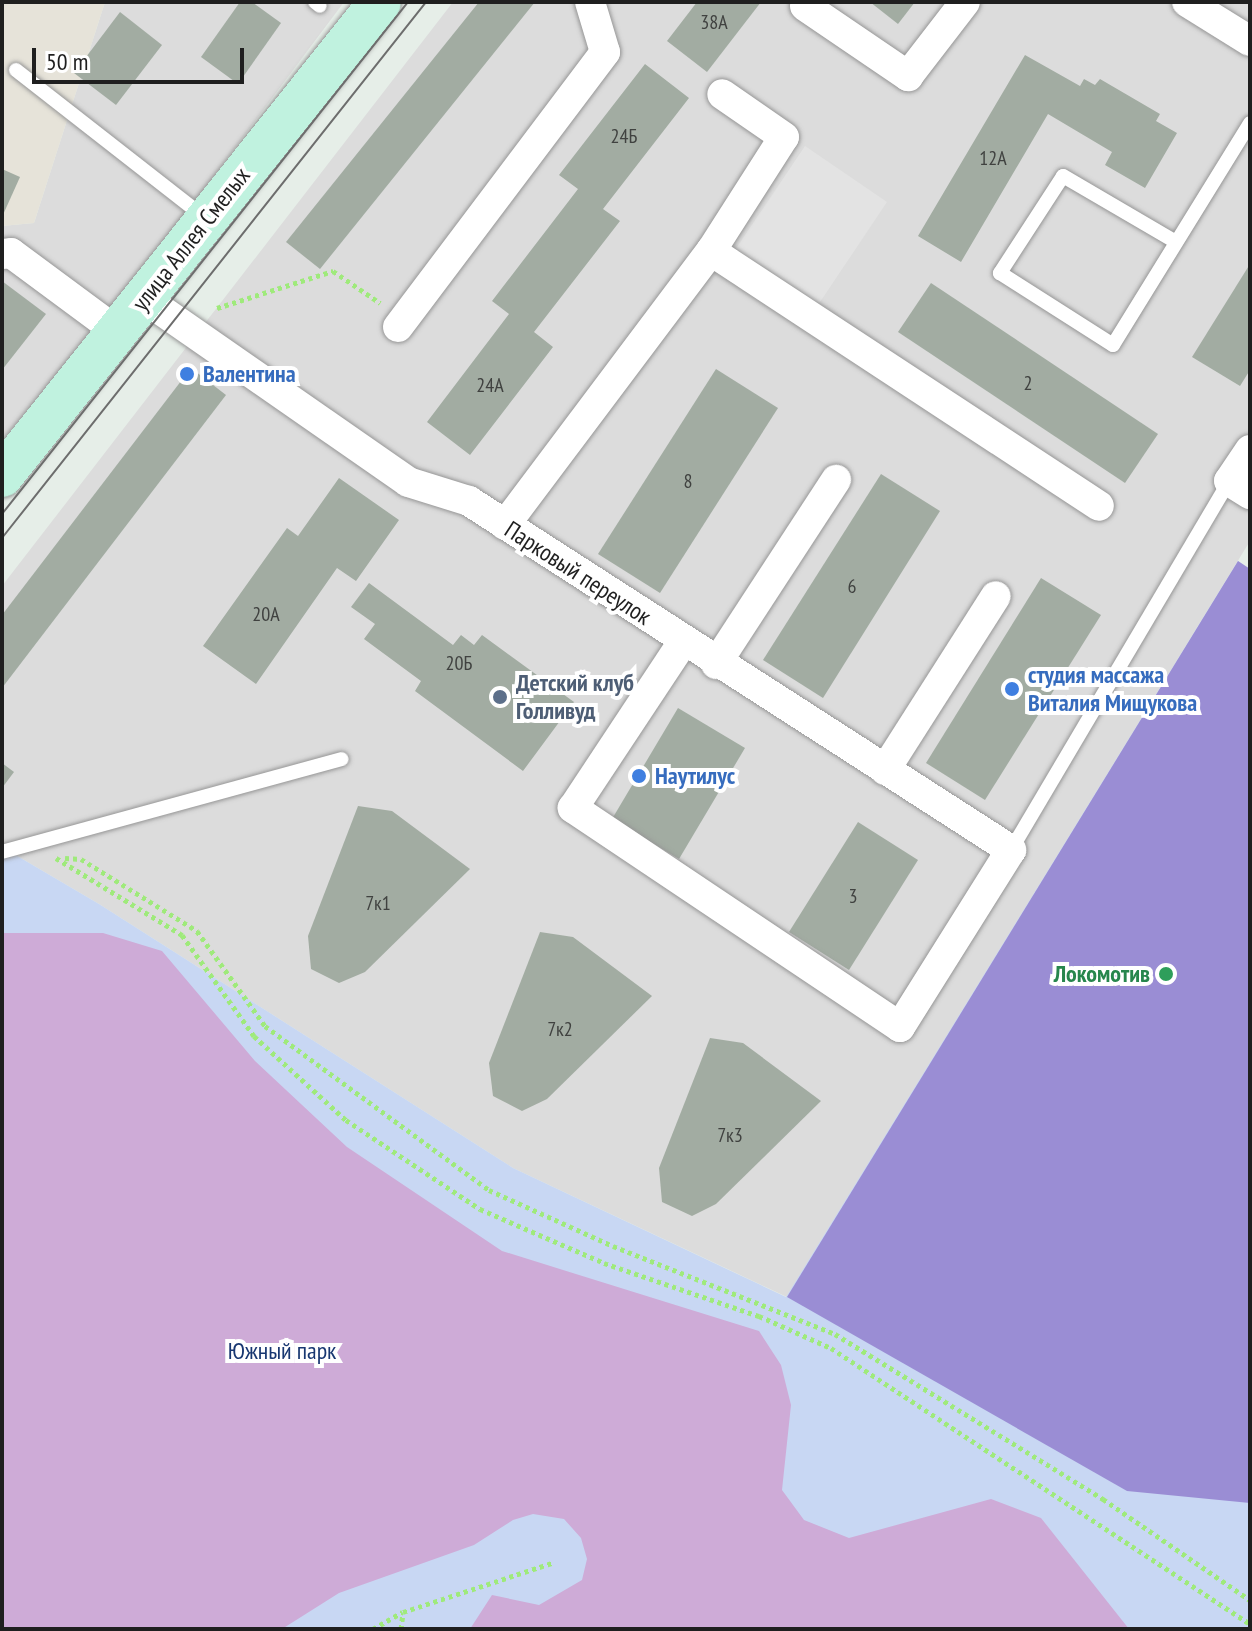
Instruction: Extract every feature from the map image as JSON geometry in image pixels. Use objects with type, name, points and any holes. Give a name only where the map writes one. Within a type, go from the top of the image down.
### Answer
[{"type":"main road","name":"улица Аллея Смелых","points":[[2,476],[380,2]]},
{"type":"street","points":[[401,323],[605,52],[590,2]]},
{"type":"street","points":[[805,6],[908,76],[965,2]]},
{"type":"street","points":[[1187,2],[1250,41]]},
{"type":"street","points":[[505,525],[711,251],[784,137],[722,94]]},
{"type":"street","points":[[711,251],[1099,506]]},
{"type":"street","points":[[2,254],[11,253],[119,333]]},
{"type":"street","name":"Парковый переулок","points":[[145,299],[408,482],[469,501],[716,664],[1011,850]]},
{"type":"street","points":[[1239,488],[1250,450]]},
{"type":"street","points":[[716,664],[836,480]]},
{"type":"street","points":[[885,770],[996,596]]},
{"type":"street","points":[[683,642],[573,808],[900,1027],[1011,850]]},
{"type":"lane","points":[[16,70],[207,220]]},
{"type":"lane","points":[[1176,242],[1063,176],[1000,273],[1113,345],[1250,123]]},
{"type":"lane","points":[[1011,850],[1239,488]]},
{"type":"lane","points":[[2,852],[342,759]]},
{"type":"path","points":[[217,308],[333,271],[401,323]]},
{"type":"path","points":[[1250,1600],[1103,1499],[835,1334],[613,1246],[489,1190],[265,1026],[197,931],[81,859],[55,858],[182,935],[254,1036],[346,1120],[480,1209],[604,1263],[759,1316],[831,1348],[1250,1624]]},
{"type":"path","points":[[373,1629],[403,1612],[552,1563]]},
{"type":"path","points":[[401,1629],[403,1612]]},
{"type":"shaded area","points":[[2,2],[105,2],[34,223],[2,226]]},
{"type":"shaded area","points":[[105,2],[344,2],[129,289],[2,440],[2,226],[34,223]]},
{"type":"shaded area","points":[[453,2],[1250,2],[1250,541],[787,1297],[513,1168],[99,904],[2,847],[2,586]]},
{"type":"shaded area","points":[[805,146],[887,202],[816,308],[733,253]]},
{"type":"shaded area","points":[[1238,561],[1250,569],[1250,1503],[1127,1491],[787,1297]]},
{"type":"shaded area","points":[[2,933],[103,933],[162,951],[255,1061],[347,1147],[502,1251],[759,1331],[781,1365],[791,1405],[782,1490],[804,1520],[849,1538],[991,1499],[1041,1518],[1129,1629],[470,1629],[492,1595],[539,1605],[582,1580],[587,1559],[581,1538],[564,1519],[533,1514],[513,1520],[474,1545],[339,1593],[282,1629],[2,1629]]},
{"type":"green space","name":"Южный парк","points":[[1238,561],[1250,569],[1250,1629],[2,1629],[2,847],[99,904],[513,1168],[786,1297]]},
{"type":"building","points":[[240,2],[252,2],[281,23],[238,84],[201,57]]},
{"type":"building","points":[[479,2],[535,2],[320,269],[286,242]]},
{"type":"building","points":[[697,2],[761,2],[707,72],[667,41]]},
{"type":"building","points":[[870,2],[915,2],[898,24]]},
{"type":"building","points":[[120,12],[162,45],[116,105],[74,73]]},
{"type":"building","points":[[1025,55],[1080,86],[1084,79],[1095,85],[1100,79],[1160,114],[1156,121],[1177,133],[1145,188],[1105,165],[1112,152],[1048,114],[961,262],[918,236]]},
{"type":"building","points":[[645,64],[689,98],[603,209],[620,221],[534,332],[553,347],[470,455],[427,422],[509,314],[492,301],[578,189],[559,175]]},
{"type":"building","points":[[2,169],[20,177],[2,217]]},
{"type":"building","points":[[1250,264],[1250,370],[1240,386],[1192,357]]},
{"type":"building","points":[[2,281],[46,314],[2,370]]},
{"type":"building","points":[[931,283],[1158,434],[1125,483],[898,332]]},
{"type":"building","points":[[191,368],[226,395],[2,688],[2,615]]},
{"type":"building","points":[[716,369],[778,408],[660,593],[598,554]]},
{"type":"building","points":[[881,474],[940,511],[823,698],[763,660]]},
{"type":"building","points":[[339,478],[399,520],[356,581],[337,568],[256,684],[203,646],[287,528],[298,536]]},
{"type":"building","points":[[1041,578],[1101,615],[985,800],[926,763]]},
{"type":"building","points":[[369,583],[453,645],[461,635],[474,645],[482,635],[574,702],[523,771],[415,691],[421,681],[364,639],[375,624],[351,607]]},
{"type":"building","points":[[678,708],[745,748],[679,859],[612,819]]},
{"type":"building","points":[[2,763],[14,772],[2,788]]},
{"type":"building","points":[[358,806],[392,811],[470,869],[365,972],[339,983],[311,969],[308,936]]},
{"type":"building","points":[[858,822],[918,860],[849,970],[789,932]]},
{"type":"building","points":[[540,932],[573,937],[652,996],[547,1099],[522,1111],[493,1096],[489,1063]]},
{"type":"building","points":[[710,1038],[743,1043],[821,1101],[716,1204],[692,1216],[662,1202],[659,1168]]},
{"type":"tram line","points":[[2,514],[408,2]]},
{"type":"tram line","points":[[2,538],[426,2]]},
{"type":"place","name":"Валентина","points":[[187,374]]},
{"type":"place","name":"студия массажа Виталия Мищукова","points":[[1012,689]]},
{"type":"place","name":"Детский клуб Голливуд","points":[[500,697]]},
{"type":"place","name":"Наутилус","points":[[639,776]]},
{"type":"place","name":"Локомотив","points":[[1166,974]]}]
